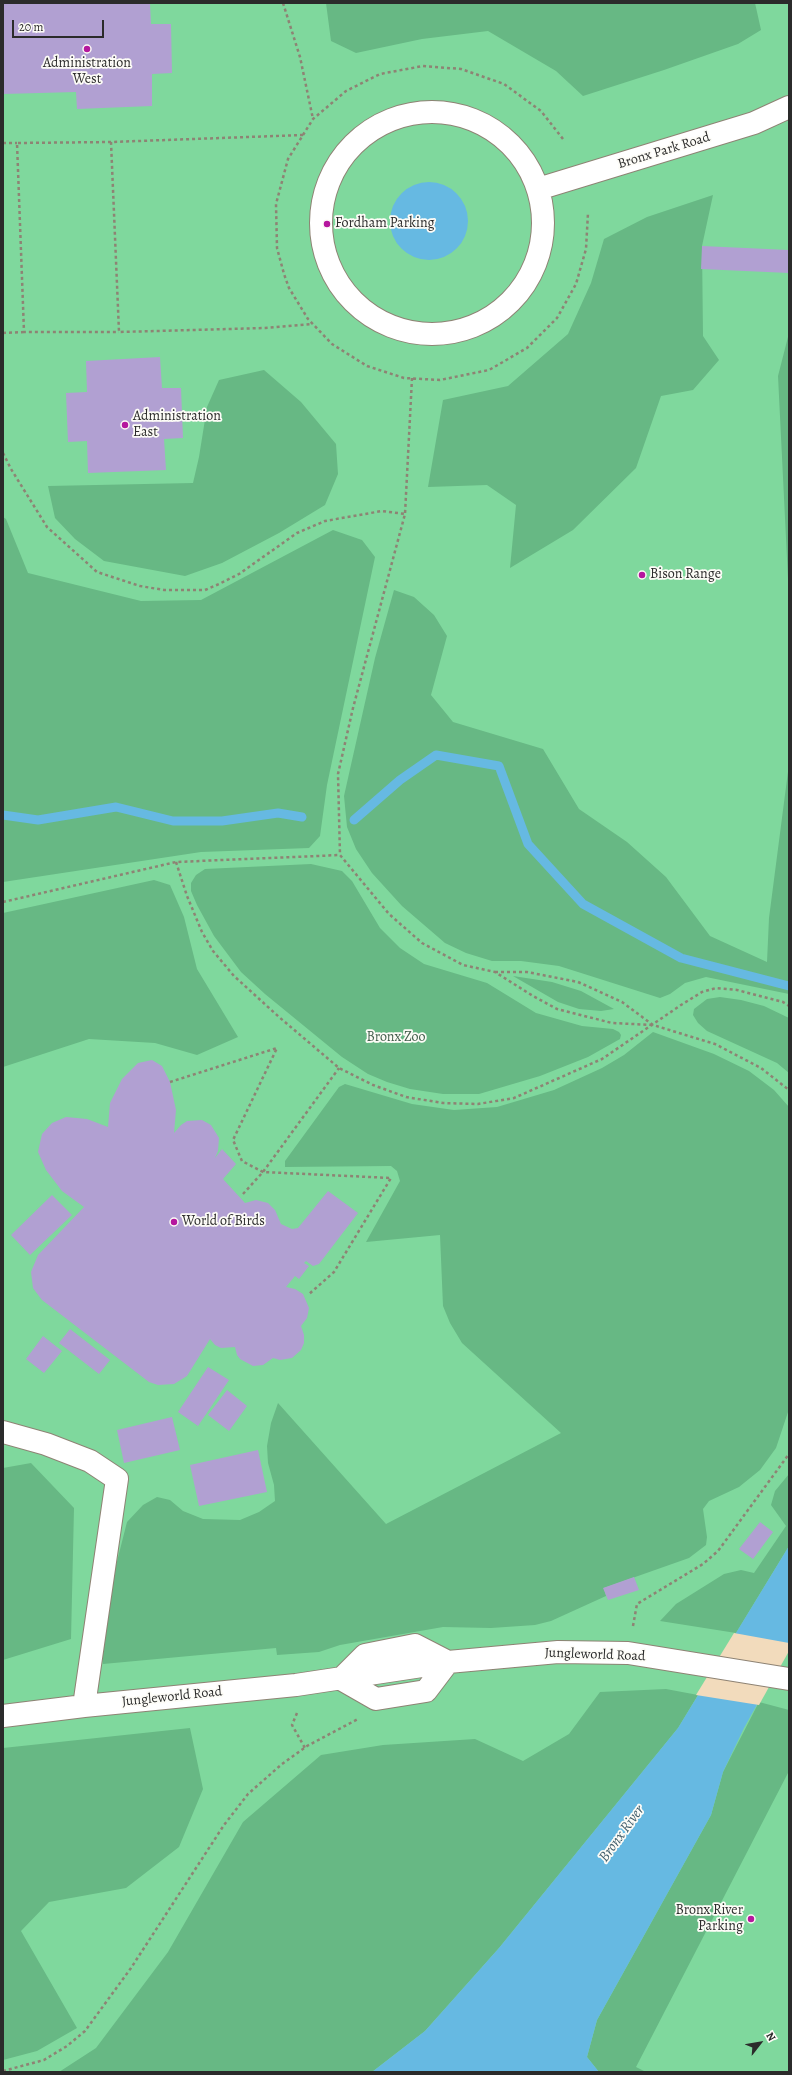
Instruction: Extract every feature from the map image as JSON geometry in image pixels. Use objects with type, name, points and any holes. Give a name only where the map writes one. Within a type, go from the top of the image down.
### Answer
[{"type":"street","name":"Bronx Park Road","points":[[538,189],[754,123],[789,107]]},
{"type":"street","points":[[426,112],[451,113],[483,125],[510,144],[525,163],[538,189],[542,216],[542,229],[541,242],[534,266],[520,291],[500,312],[472,327],[437,334],[412,333],[386,325],[361,309],[344,291],[326,260],[322,242],[321,210],[330,178],[348,149],[371,129],[395,118],[426,112]]},
{"type":"street","points":[[3,1432],[46,1444],[90,1461],[117,1479],[84,1706]]},
{"type":"street","points":[[415,1645],[448,1662],[426,1691],[376,1699],[341,1679],[365,1655],[415,1645]]},
{"type":"street","name":"Jungleworld Road","points":[[448,1662],[558,1652],[628,1653],[789,1680]]},
{"type":"street","name":"Jungleworld Road","points":[[3,1716],[341,1679]]},
{"type":"path","points":[[283,3],[300,57],[313,119]]},
{"type":"path","points":[[563,139],[541,111],[504,84],[460,69],[423,66],[380,74],[346,91],[313,119],[288,159],[276,204],[277,248],[289,288],[313,324],[332,344],[366,366],[404,378],[440,380],[489,370],[527,348],[557,318],[576,284],[586,249],[588,213]]},
{"type":"path","points":[[3,143],[111,142],[303,135]]},
{"type":"path","points":[[111,142],[119,332]]},
{"type":"path","points":[[17,143],[24,332]]},
{"type":"path","points":[[3,333],[119,332],[265,328],[313,324]]},
{"type":"path","points":[[412,378],[405,514],[353,708],[338,774],[340,855],[389,914],[422,943],[463,965],[495,972],[528,972],[578,982],[622,1002],[653,1025]]},
{"type":"path","points":[[3,452],[11,469],[47,527],[97,572],[140,586],[164,590],[205,590],[219,584],[239,574],[297,533],[325,521],[382,511],[405,514]]},
{"type":"path","points":[[3,902],[176,862],[340,855]]},
{"type":"path","points":[[176,862],[187,896],[202,932],[213,951],[234,976],[339,1068],[373,1085],[406,1097],[443,1103],[478,1104],[514,1098],[602,1059],[702,992],[716,988],[736,990],[783,1002],[789,1006]]},
{"type":"path","points":[[495,972],[557,1009],[612,1023],[653,1025],[715,1044],[761,1068],[789,1090]]},
{"type":"path","points":[[170,1082],[277,1048],[234,1140],[242,1160],[263,1172],[391,1178],[334,1272],[308,1295]]},
{"type":"path","points":[[243,1194],[263,1172],[339,1068]]},
{"type":"path","points":[[631,1634],[637,1604],[703,1564],[718,1551],[789,1454]]},
{"type":"path","points":[[298,1710],[292,1725],[305,1748]]},
{"type":"path","points":[[3,2071],[44,2060],[67,2046],[85,2031],[131,1968],[224,1825],[248,1794],[282,1764],[305,1748],[361,1718]]},
{"type":"green space","name":"Bronx Zoo","points":[[3,3],[789,3],[789,2072],[3,2072]]},
{"type":"green space","points":[[326,3],[755,3],[761,30],[738,44],[583,96],[556,71],[488,31],[422,39],[356,53],[331,41]]},
{"type":"green space","points":[[713,195],[702,246],[703,336],[719,360],[693,390],[661,396],[636,468],[573,530],[510,568],[516,505],[487,485],[428,487],[443,400],[508,386],[568,334],[591,283],[604,239],[647,217]]},
{"type":"green space","points":[[789,333],[789,599],[778,376]]},
{"type":"green space","points":[[264,370],[301,402],[336,444],[338,474],[325,505],[279,533],[222,563],[185,576],[104,561],[75,539],[55,518],[48,486],[193,483],[207,407],[219,380]]},
{"type":"green space","points":[[3,517],[6,519],[28,573],[141,601],[201,600],[333,530],[362,540],[375,557],[327,785],[320,836],[309,848],[201,852],[3,882]]},
{"type":"green space","points":[[394,590],[414,597],[434,615],[447,636],[431,695],[453,722],[543,749],[579,809],[627,842],[666,877],[710,936],[767,962],[769,918],[789,764],[789,994],[706,977],[685,983],[670,994],[660,998],[559,966],[521,961],[492,961],[466,953],[445,943],[402,906],[372,873],[356,849],[347,827],[344,796],[375,658]]},
{"type":"green space","points":[[311,864],[342,871],[352,881],[380,928],[400,948],[424,964],[487,983],[536,1013],[582,1026],[613,1029],[619,1032],[621,1035],[620,1039],[588,1057],[540,1076],[479,1094],[443,1094],[410,1089],[368,1074],[342,1057],[265,994],[241,972],[214,936],[191,891],[191,883],[196,875],[205,869]]},
{"type":"green space","points":[[154,880],[170,885],[184,917],[197,969],[238,1037],[197,1055],[155,1043],[89,1039],[3,1067],[3,913]]},
{"type":"green space","points":[[513,976],[552,982],[581,991],[614,1009],[601,1011],[579,1009],[558,1002]]},
{"type":"green space","points":[[720,997],[741,1000],[764,1006],[789,1018],[789,1073],[777,1063],[707,1031],[698,1023],[693,1015],[694,1009],[707,999]]},
{"type":"green space","points":[[653,1032],[714,1054],[749,1071],[774,1090],[789,1107],[789,1409],[776,1448],[760,1470],[739,1487],[709,1501],[703,1509],[707,1537],[706,1545],[689,1558],[604,1588],[606,1596],[551,1621],[535,1625],[491,1628],[443,1627],[340,1645],[319,1652],[277,1655],[276,1648],[103,1664],[101,1647],[108,1597],[127,1522],[143,1505],[157,1497],[170,1500],[183,1511],[203,1519],[240,1520],[259,1512],[275,1501],[274,1485],[268,1463],[267,1446],[271,1423],[278,1403],[386,1524],[561,1433],[462,1343],[450,1323],[443,1306],[440,1235],[366,1242],[400,1181],[397,1171],[391,1166],[285,1167],[285,1161],[339,1087],[345,1084],[412,1104],[454,1110],[497,1107],[554,1090],[602,1068],[624,1055]]},
{"type":"green space","points":[[31,1463],[74,1508],[71,1639],[3,1660],[3,1468]]},
{"type":"green space","points":[[789,1474],[789,1546],[736,1633],[660,1621],[676,1604],[724,1574],[741,1570],[754,1573],[786,1526],[771,1505],[775,1491]]},
{"type":"green space","points":[[666,1689],[698,1695],[678,1728],[499,1948],[425,2031],[372,2072],[59,2072],[96,2048],[168,1952],[243,1822],[321,1755],[383,1745],[475,1739],[523,1761],[569,1734],[600,1692]]},
{"type":"green space","points":[[759,1702],[789,1710],[789,1771],[636,2067],[646,2072],[599,2072],[587,2057],[597,2020],[711,1815],[723,1772]]},
{"type":"green space","points":[[190,1728],[203,1789],[179,1847],[126,1888],[49,1902],[21,1931],[77,2028],[37,2051],[3,2060],[3,1748]]},
{"type":"water","points":[[429,182],[444,185],[451,189],[461,199],[465,206],[468,221],[465,236],[461,243],[451,253],[444,257],[429,260],[414,257],[407,253],[397,243],[393,236],[390,221],[393,206],[397,199],[407,189],[414,185]]},
{"type":"water","name":"Bronx River","points":[[789,1546],[789,1647],[744,1728],[723,1772],[711,1815],[597,2020],[587,2057],[599,2072],[372,2072],[425,2031],[499,1948],[678,1728]]},
{"type":"pier","points":[[734,1633],[789,1643],[789,1651],[759,1705],[696,1695]]},
{"type":"building","name":"Administration West","points":[[3,3],[150,3],[151,24],[171,24],[172,73],[152,74],[152,106],[77,109],[76,92],[3,94]]},
{"type":"building","points":[[702,246],[789,250],[789,273],[701,269]]},
{"type":"building","name":"Administration East","points":[[160,357],[162,388],[181,388],[183,438],[164,439],[166,470],[88,473],[87,441],[68,442],[66,393],[87,392],[86,361]]},
{"type":"building","name":"World of Birds","points":[[152,1060],[162,1066],[170,1082],[176,1110],[174,1133],[187,1121],[202,1120],[211,1125],[219,1138],[218,1151],[215,1158],[222,1149],[236,1164],[223,1179],[245,1203],[256,1200],[268,1203],[275,1210],[281,1224],[292,1229],[298,1228],[328,1191],[358,1213],[319,1264],[313,1266],[306,1261],[304,1263],[309,1266],[299,1279],[295,1276],[286,1287],[295,1289],[303,1294],[309,1308],[307,1318],[301,1326],[304,1335],[304,1343],[301,1350],[292,1358],[280,1360],[273,1358],[263,1365],[253,1366],[240,1359],[237,1355],[235,1347],[221,1348],[215,1345],[210,1339],[187,1376],[174,1384],[158,1385],[149,1382],[42,1300],[33,1288],[31,1272],[38,1255],[84,1207],[62,1191],[46,1170],[38,1152],[42,1134],[52,1123],[66,1117],[87,1119],[108,1127],[110,1103],[122,1079],[138,1063]]},
{"type":"building","points":[[52,1195],[72,1215],[30,1255],[11,1235]]},
{"type":"building","points":[[70,1329],[110,1360],[99,1374],[59,1343]]},
{"type":"building","points":[[43,1336],[62,1351],[44,1373],[26,1359]]},
{"type":"building","points":[[208,1367],[229,1380],[198,1426],[178,1412]]},
{"type":"building","points":[[227,1390],[247,1406],[229,1431],[208,1415]]},
{"type":"building","points":[[172,1417],[180,1450],[124,1463],[117,1430]]},
{"type":"building","points":[[258,1450],[267,1492],[199,1506],[190,1465]]},
{"type":"building","points":[[760,1522],[773,1532],[753,1559],[739,1549]]},
{"type":"building","points":[[634,1577],[639,1590],[608,1600],[603,1588]]},
{"type":"waterway","points":[[354,820],[400,780],[436,755],[499,766],[528,844],[583,904],[681,958],[789,986]]},
{"type":"waterway","points":[[3,815],[38,820],[116,807],[173,821],[222,821],[278,813],[302,817]]},
{"type":"place","name":"Administration West","points":[[87,49]]},
{"type":"place","name":"Fordham Parking","points":[[327,224]]},
{"type":"place","name":"Administration East","points":[[125,425]]},
{"type":"place","name":"Bison Range","points":[[642,575]]},
{"type":"place","name":"World of Birds","points":[[174,1222]]},
{"type":"place","name":"Bronx River Parking","points":[[751,1919]]}]
